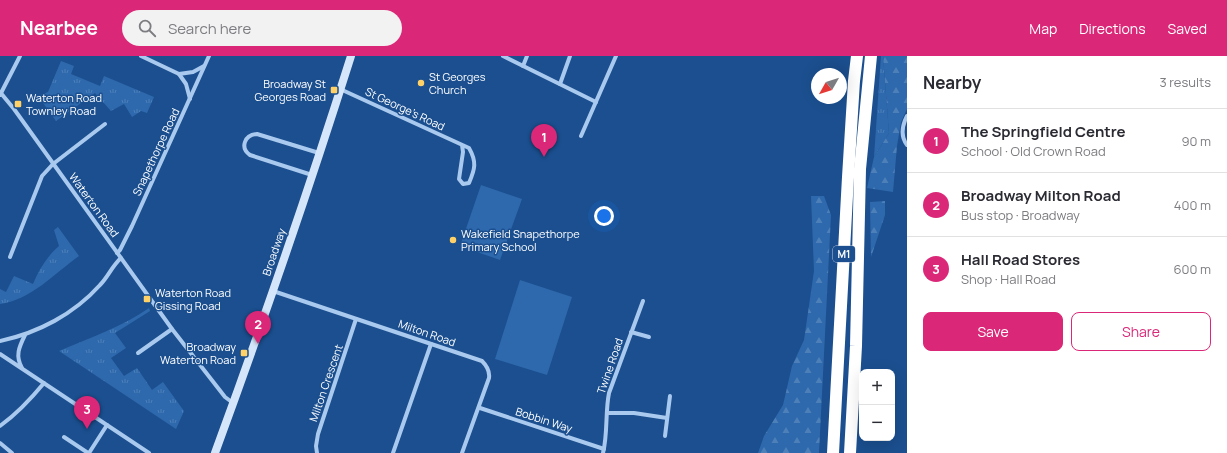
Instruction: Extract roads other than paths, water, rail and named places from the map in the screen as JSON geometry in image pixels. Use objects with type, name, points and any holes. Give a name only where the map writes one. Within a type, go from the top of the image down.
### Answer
[{"type":"highway","name":"M1","points":[[833,453],[848,170],[857,56]]},
{"type":"highway","name":"M1","points":[[850,453],[856,346],[860,169],[871,56]]},
{"type":"street","points":[[0,94],[20,56]]},
{"type":"street","points":[[141,56],[179,74],[186,84],[190,99]]},
{"type":"street","name":"Snapethorpe Road","points":[[117,253],[132,226],[209,56]]},
{"type":"street","name":"Broadway","points":[[214,453],[234,403],[273,291],[351,56]]},
{"type":"street","points":[[503,56],[596,102]]},
{"type":"street","points":[[523,66],[528,56]]},
{"type":"street","points":[[560,84],[570,56]]},
{"type":"street","points":[[581,136],[616,56]]},
{"type":"street","points":[[179,74],[193,72],[205,66]]},
{"type":"street","name":"St George's Road","points":[[340,89],[469,148],[474,156],[475,165],[469,183],[463,184],[459,179],[463,152],[462,145]]},
{"type":"street","name":"Waterton Road","points":[[0,94],[14,108],[172,329],[225,396],[234,403]]},
{"type":"street","points":[[907,116],[902,129],[904,141],[907,145]]},
{"type":"street","points":[[10,257],[42,176],[53,164],[105,124]]},
{"type":"street","points":[[312,175],[250,155],[245,150],[245,141],[250,136],[257,134],[319,153]]},
{"type":"street","points":[[0,341],[25,335],[52,323],[77,306],[100,285],[121,258]]},
{"type":"street","name":"Milton Road","points":[[273,291],[482,361],[487,366],[490,373],[489,378],[480,408],[462,453]]},
{"type":"street","name":"Twine Road","points":[[603,451],[609,393],[643,301]]},
{"type":"street","name":"Milton Crescent","points":[[317,453],[316,446],[318,434],[356,319]]},
{"type":"street","points":[[138,353],[172,329]]},
{"type":"street","name":"Twine Road","points":[[631,332],[649,337]]},
{"type":"street","points":[[24,370],[18,361],[18,352],[25,335]]},
{"type":"street","points":[[393,453],[431,344]]},
{"type":"street","points":[[0,354],[149,453]]},
{"type":"street","points":[[0,426],[27,404],[44,383]]},
{"type":"street","points":[[664,436],[670,396]]},
{"type":"street","name":"Bobbin Way","points":[[480,408],[603,451]]},
{"type":"street","points":[[607,413],[634,413],[667,418]]},
{"type":"street","points":[[64,437],[71,439],[88,453],[107,426]]},
{"type":"street","points":[[0,443],[12,453]]},
{"type":"place","name":"St Georges Church","points":[[421,83]]},
{"type":"place","name":"Broadway St Georges Road","points":[[334,90]]},
{"type":"place","name":"Waterton Road Townley Road","points":[[18,104]]},
{"type":"place","name":"The Springfield Centre","points":[[544,157]]},
{"type":"place","name":"Wakefield Snapethorpe Primary School","points":[[453,240]]},
{"type":"place","name":"Waterton Road Gissing Road","points":[[147,299]]},
{"type":"place","name":"Broadway Milton Road","points":[[258,344]]},
{"type":"place","name":"Broadway Waterton Road","points":[[244,353]]},
{"type":"place","name":"Hall Road Stores","points":[[87,429]]}]
